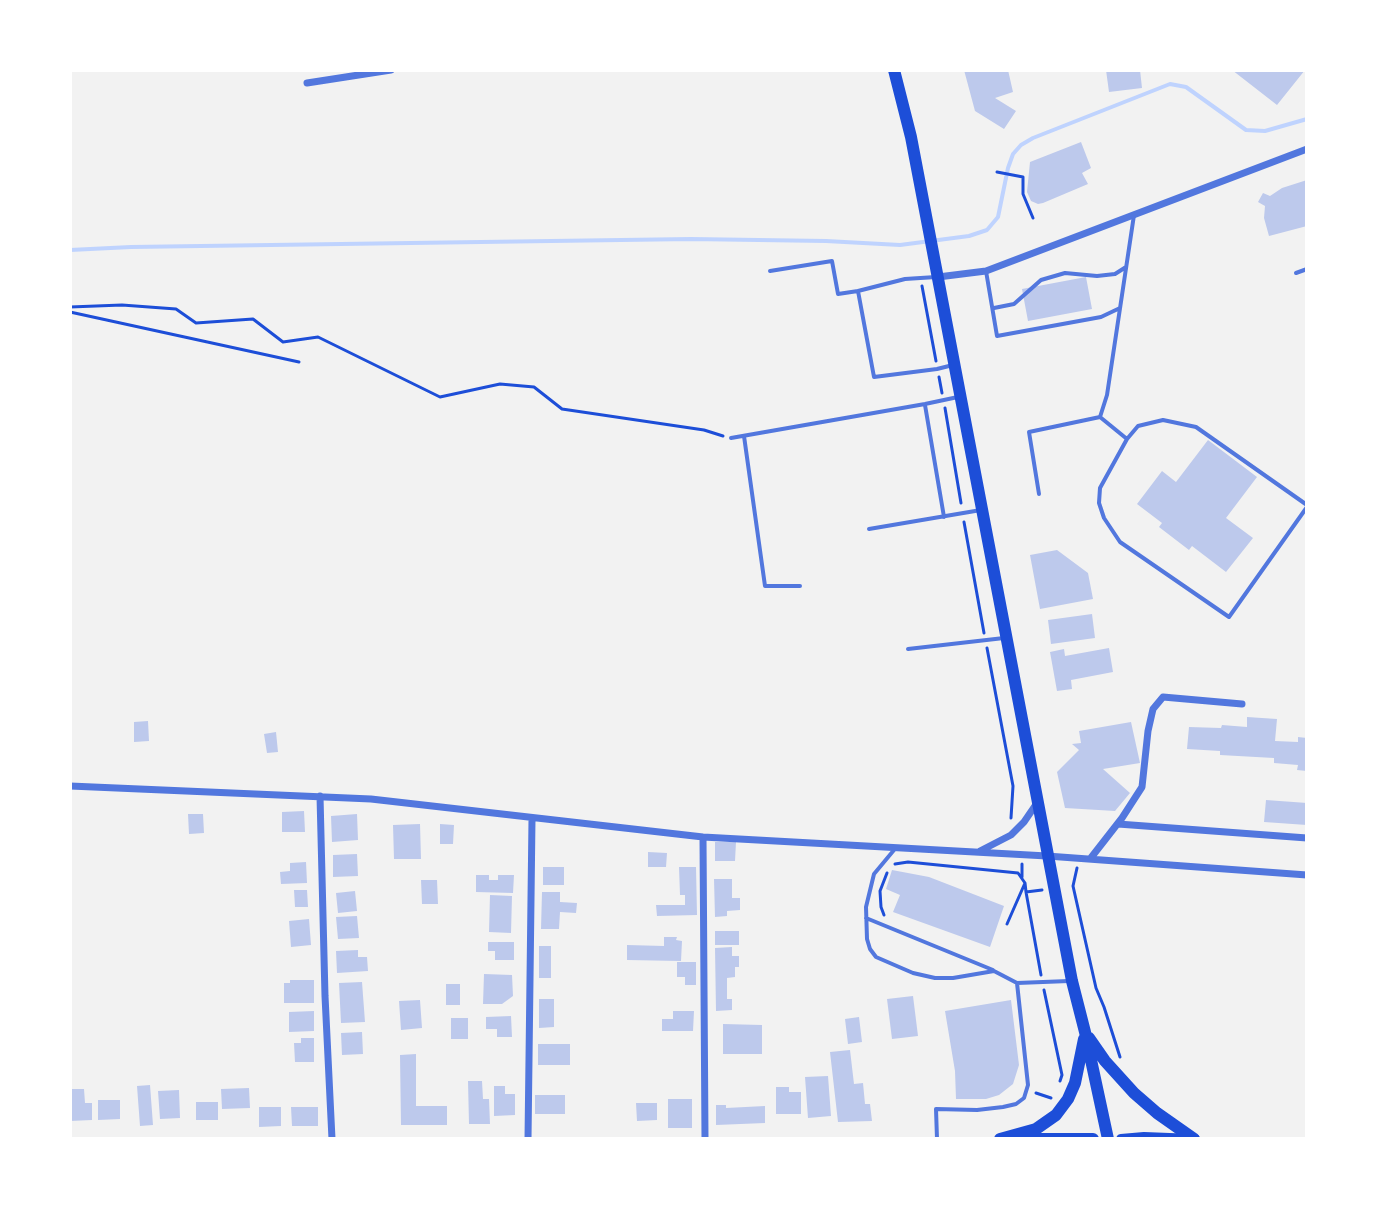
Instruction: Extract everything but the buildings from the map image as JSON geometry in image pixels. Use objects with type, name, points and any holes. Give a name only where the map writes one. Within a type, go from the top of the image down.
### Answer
[{"type":"main road","points":[[894,70],[911,137],[1072,981],[1108,1139]]},
{"type":"main road","points":[[1085,1032],[1105,1061],[1134,1093],[1195,1139]]},
{"type":"main road","points":[[1000,1139],[1036,1129],[1056,1115],[1075,1083],[1085,1032]]},
{"type":"main road","points":[[1020,1139],[1093,1139]]},
{"type":"main road","points":[[1121,1139],[1195,1139]]},
{"type":"street","points":[[307,83],[391,70]]},
{"type":"street","points":[[938,277],[986,271],[1307,149]]},
{"type":"street","points":[[1090,859],[1142,787],[1153,709],[1163,697],[1242,704]]},
{"type":"street","points":[[70,786],[371,799],[703,837],[1047,856],[1307,875]]},
{"type":"street","points":[[320,796],[332,1139]]},
{"type":"street","points":[[978,852],[1014,832],[1037,802]]},
{"type":"street","points":[[528,1139],[532,819]]},
{"type":"street","points":[[1118,824],[1307,838]]},
{"type":"street","points":[[703,837],[705,1139]]},
{"type":"lane","points":[[1100,417],[1107,395],[1135,213]]},
{"type":"lane","points":[[770,271],[832,261],[838,294],[905,279],[938,277]]},
{"type":"lane","points":[[993,308],[1014,304],[1041,280],[1065,273],[1115,274],[1126,267]]},
{"type":"lane","points":[[1296,273],[1307,269]]},
{"type":"lane","points":[[986,271],[997,336],[1101,317],[1120,308]]},
{"type":"lane","points":[[858,291],[874,377],[954,364]]},
{"type":"lane","points":[[731,438],[961,396]]},
{"type":"lane","points":[[925,404],[944,517]]},
{"type":"lane","points":[[1100,417],[1127,439]]},
{"type":"lane","points":[[1039,494],[1029,432],[1100,417]]},
{"type":"lane","points":[[1163,420],[1196,427],[1307,506],[1229,617],[1120,542],[1104,518],[1099,503],[1100,488],[1127,439],[1138,426],[1163,420]]},
{"type":"lane","points":[[744,436],[765,586],[800,586]]},
{"type":"lane","points":[[869,529],[982,510]]},
{"type":"lane","points":[[908,649],[1006,637]]},
{"type":"lane","points":[[896,848],[874,874],[866,907],[867,939],[876,957],[913,973],[935,978],[994,971]]},
{"type":"lane","points":[[866,918],[1017,983],[1072,981]]},
{"type":"lane","points":[[937,1139],[936,1109],[1003,1107],[1024,1098],[1028,1085],[1027,1063],[1017,983]]},
{"type":"path","points":[[999,173],[1023,177],[1023,194],[1033,218]]},
{"type":"path","points":[[920,279],[1013,786],[1008,825],[1014,832]]},
{"type":"path","points":[[70,309],[122,305],[176,309],[196,323],[253,319],[283,342],[318,337],[440,397],[500,384],[534,387],[562,409],[704,430],[731,438]]},
{"type":"path","points":[[70,309],[299,362]]},
{"type":"path","points":[[1022,855],[1022,877]]},
{"type":"path","points":[[1077,858],[1073,886],[1096,988],[1125,1067]]},
{"type":"path","points":[[889,927],[881,907],[880,891],[888,871],[895,864],[908,862],[1018,873],[1025,883],[1062,1075],[1060,1084]]},
{"type":"path","points":[[1007,924],[1025,883]]},
{"type":"path","points":[[1026,892],[1073,886]]},
{"type":"path","points":[[1055,1100],[1057,1093]]},
{"type":"waterway","points":[[70,250],[691,239],[900,245],[969,236],[987,230],[998,217],[1008,168],[1013,154],[1021,145],[1170,84],[1186,87],[1246,130],[1265,131],[1307,119]]}]
